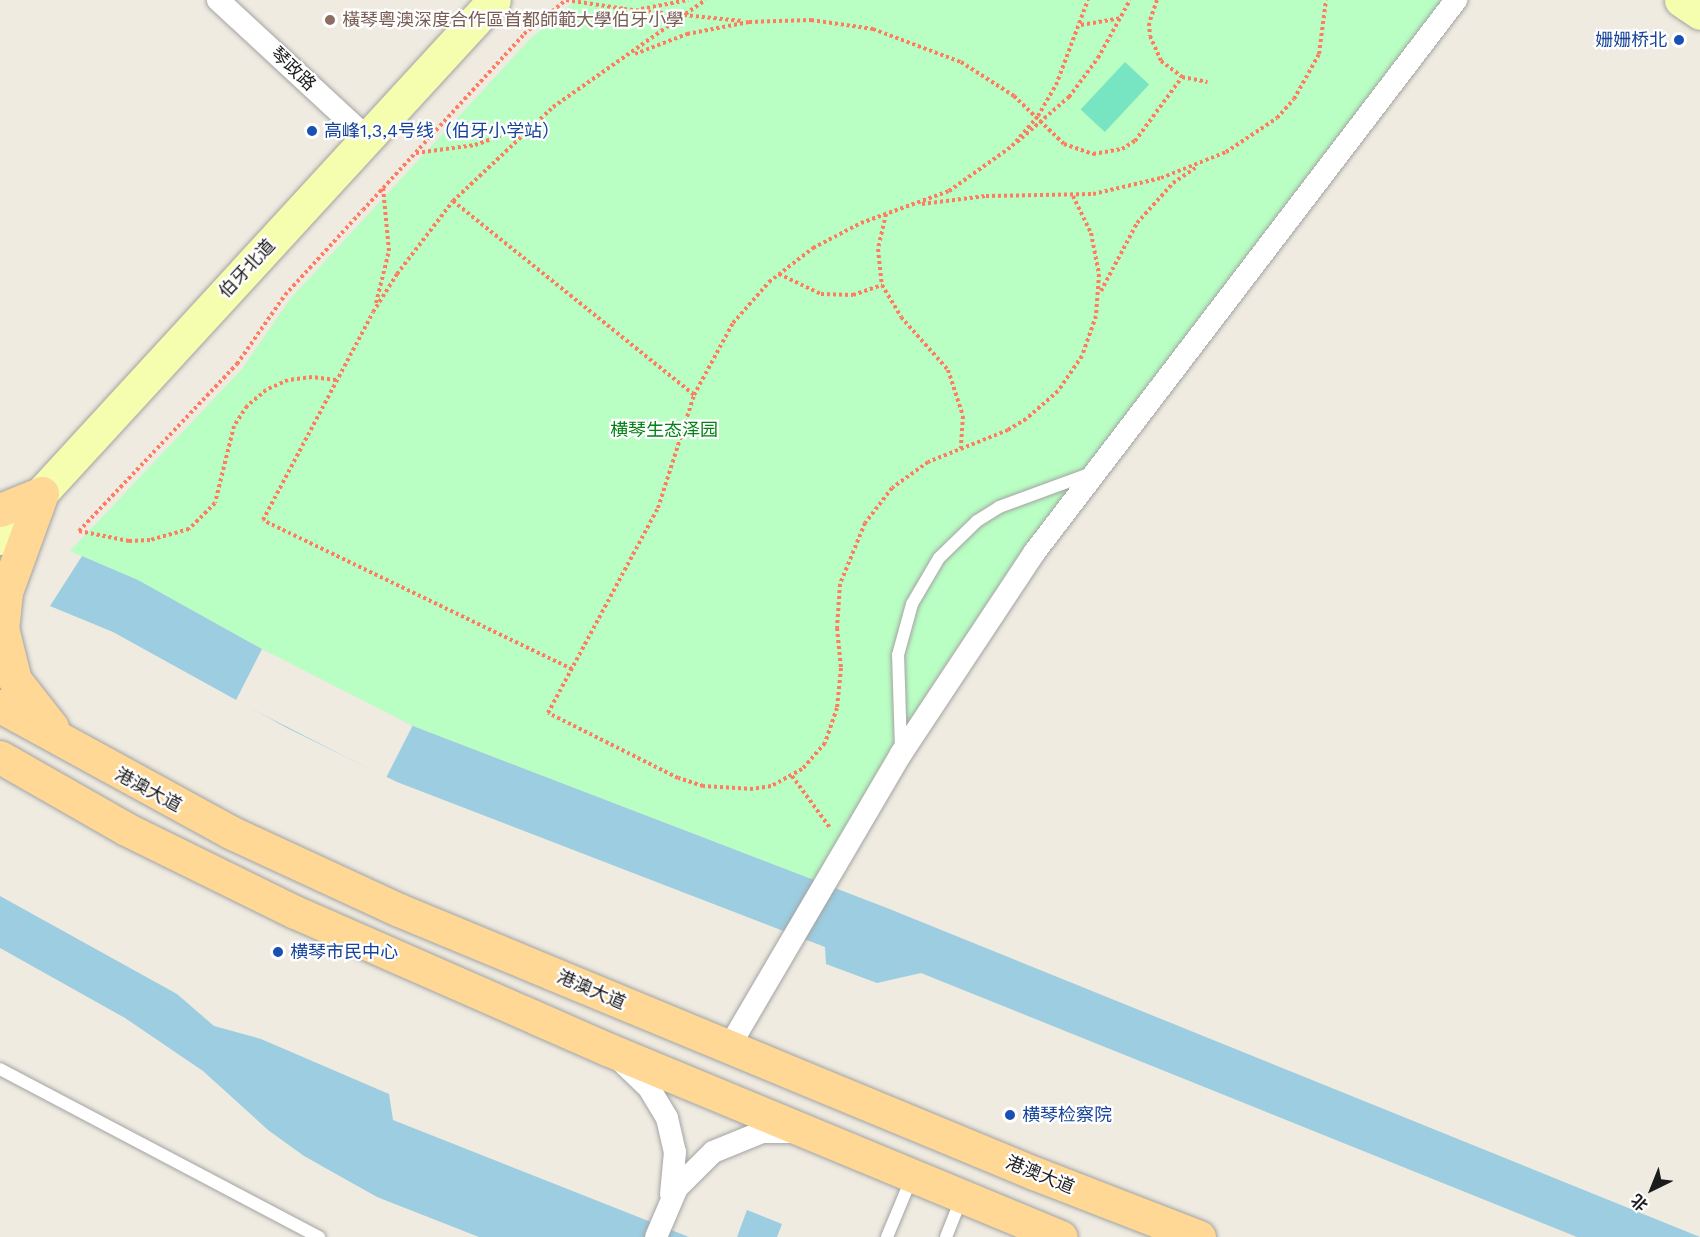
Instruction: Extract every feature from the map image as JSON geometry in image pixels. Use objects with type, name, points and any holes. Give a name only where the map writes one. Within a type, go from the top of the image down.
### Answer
[{"type":"main road","name":"伯牙北道","points":[[0,538],[494,0]]},
{"type":"main road","points":[[1681,0],[1700,13]]},
{"type":"main road","points":[[0,510],[42,493]]},
{"type":"main road","points":[[42,493],[6,592],[3,646],[25,695],[68,746]]},
{"type":"main road","name":"港澳大道","points":[[0,706],[68,746],[314,872],[729,1047],[1199,1237]]},
{"type":"main road","points":[[0,757],[210,872],[607,1049],[1061,1237]]},
{"type":"street","name":"琴政路","points":[[218,0],[367,138]]},
{"type":"street","points":[[729,1047],[901,754],[995,609],[1095,472],[1456,0]]},
{"type":"street","points":[[607,1049],[649,1088],[667,1118],[675,1161],[669,1204],[656,1237]]},
{"type":"street","points":[[669,1204],[700,1162],[729,1143],[762,1132],[813,1135]]},
{"type":"lane","points":[[901,754],[898,655],[912,604],[939,558],[977,521],[999,507],[1095,472]]},
{"type":"lane","points":[[0,1069],[319,1237]]},
{"type":"lane","points":[[888,1237],[913,1176]]},
{"type":"lane","points":[[946,1237],[963,1196]]},
{"type":"path","points":[[336,380],[312,376],[288,380],[266,390],[247,406],[234,426],[215,503],[189,529],[150,540],[129,541],[79,531],[237,364],[285,295],[524,34],[566,0],[624,9],[749,22],[832,22],[903,37],[979,72],[1038,116],[1052,135],[1078,151],[1107,153],[1122,149],[1146,131],[1182,77]]},
{"type":"path","points":[[624,9],[688,0]]},
{"type":"path","points":[[572,669],[263,520],[373,312],[403,264],[453,201],[531,125],[629,57],[705,0]]},
{"type":"path","points":[[1012,146],[1038,116],[1080,26],[1088,0]]},
{"type":"path","points":[[1130,0],[1079,85],[1043,123],[949,191],[836,235],[779,274],[733,323],[694,395],[658,508],[548,713],[678,778],[728,790],[771,786],[792,776],[825,743],[837,708],[842,668],[837,606],[854,542],[892,488],[928,462],[1008,430],[1058,391],[1086,346],[1099,294],[1137,224],[1173,183],[1256,134],[1294,99],[1319,54],[1326,0]]},
{"type":"path","points":[[1157,0],[1149,23],[1154,49],[1166,66],[1182,77],[1208,82]]},
{"type":"path","points":[[1080,26],[1121,18]]},
{"type":"path","points":[[629,57],[687,34],[749,22]]},
{"type":"path","points":[[416,153],[474,145],[531,125]]},
{"type":"path","points":[[913,206],[986,196],[1073,196],[1128,188],[1200,165]]},
{"type":"path","points":[[373,312],[388,251],[383,188]]},
{"type":"path","points":[[1073,196],[1091,233],[1099,294]]},
{"type":"path","points":[[453,201],[694,395]]},
{"type":"path","points":[[887,214],[878,249],[882,285],[901,317],[948,370],[963,416],[961,448]]},
{"type":"path","points":[[779,274],[821,294],[853,295],[882,285]]},
{"type":"path","points":[[792,776],[845,847]]},
{"type":"green space","name":"横琴生态泽园","points":[[576,0],[1443,0],[1026,547],[935,680],[814,880],[413,726],[314,678],[138,580],[70,551],[242,369],[290,299],[530,39]]},
{"type":"green space","points":[[1125,62],[1149,85],[1105,132],[1081,110]]},
{"type":"water","points":[[82,556],[138,580],[314,678],[413,726],[887,908],[1700,1237],[1577,1237],[921,973],[877,983],[826,964],[825,947],[397,782],[287,728],[113,632],[50,606]]},
{"type":"water","points":[[0,896],[177,994],[214,1026],[261,1039],[389,1094],[393,1120],[689,1237],[479,1237],[377,1197],[304,1156],[268,1130],[203,1071],[125,1018],[0,948]]},
{"type":"water","points":[[747,1210],[782,1224],[777,1237],[737,1237]]},
{"type":"pier","points":[[262,649],[413,726],[386,777],[236,701]]},
{"type":"place","name":"橫琴粵澳深度合作區首都師範大學伯牙小學","points":[[330,20]]},
{"type":"place","name":"姗姗桥北","points":[[1679,40]]},
{"type":"place","name":"高峰1,3,4号线（伯牙小学站）","points":[[312,131]]},
{"type":"place","name":"横琴市民中心","points":[[278,952]]},
{"type":"place","name":"横琴检察院","points":[[1010,1115]]}]
